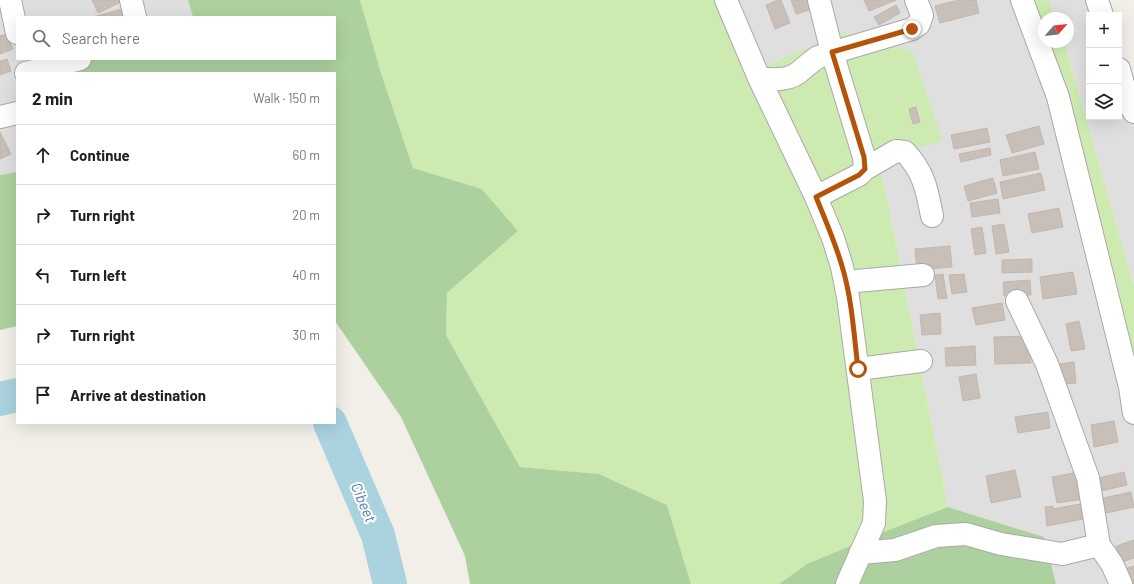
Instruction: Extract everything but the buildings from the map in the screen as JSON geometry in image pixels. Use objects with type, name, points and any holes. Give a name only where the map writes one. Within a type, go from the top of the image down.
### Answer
[{"type":"street","points":[[10,0],[16,29]]},
{"type":"street","points":[[131,0],[135,16]]},
{"type":"street","points":[[726,0],[759,78],[816,197],[833,238],[842,267],[858,369],[875,501],[874,523],[847,584]]},
{"type":"street","points":[[819,0],[832,52],[864,157],[865,169]]},
{"type":"street","points":[[759,78],[784,79],[797,74],[807,64],[818,57],[912,29],[919,24],[922,15],[916,0]]},
{"type":"street","points":[[1022,0],[1058,97],[1128,380],[1134,413]]},
{"type":"street","points":[[1097,0],[1101,12]]},
{"type":"street","points":[[23,60],[26,72]]},
{"type":"street","points":[[30,72],[76,60]]},
{"type":"street","points":[[1122,80],[1128,101],[1134,112]]},
{"type":"street","points":[[0,117],[16,113]]},
{"type":"street","points":[[816,197],[859,175],[865,169],[896,151],[905,152],[915,163],[926,188],[932,216]]},
{"type":"street","points":[[845,282],[923,275]]},
{"type":"street","points":[[1017,301],[1047,364],[1088,478],[1099,545],[1112,564],[1121,584]]},
{"type":"street","points":[[858,369],[921,361]]},
{"type":"street","points":[[860,553],[895,550],[936,536],[966,534],[1001,544],[1062,554],[1099,545]]},
{"type":"shaded area","points":[[0,0],[188,0],[193,16],[16,16],[16,60],[79,60],[16,72],[16,172],[0,175]]},
{"type":"shaded area","points":[[717,0],[1017,0],[1071,174],[1134,414],[1134,584],[1056,584],[1044,537],[948,507],[879,158],[750,73]]},
{"type":"shaded area","points":[[1049,0],[1097,0],[1101,12],[1086,12],[1086,119],[1066,48],[1074,48],[1074,12],[1054,12]]},
{"type":"shaded area","points":[[1122,78],[1134,113],[1134,286],[1086,120],[1122,120]]},
{"type":"green space","points":[[188,0],[360,0],[381,73],[413,168],[482,189],[518,231],[447,293],[446,335],[520,467],[599,474],[667,505],[691,584],[470,584],[465,556],[401,417],[336,322],[336,72],[47,72],[81,60],[336,60],[336,16],[193,16]]},
{"type":"green space","points":[[360,0],[717,0],[750,73],[843,32],[912,51],[943,141],[879,158],[948,507],[807,564],[779,584],[691,584],[667,505],[599,474],[520,467],[446,335],[447,293],[518,231],[482,189],[413,168],[381,73]]},
{"type":"green space","points":[[1017,0],[1049,0],[1054,12],[1038,12],[1038,48],[1066,48],[1134,286],[1134,414],[1071,174]]},
{"type":"green space","points":[[16,172],[16,326],[0,330],[0,175]]},
{"type":"green space","points":[[948,507],[1044,537],[1056,584],[779,584],[807,564]]},
{"type":"waterway","name":"Cibeet","points":[[0,399],[16,395]]},
{"type":"waterway","name":"Cibeet","points":[[330,424],[378,535],[390,584]]},
{"type":"route","points":[[858,369],[848,297],[842,267],[833,238],[816,197],[859,175],[865,169],[864,157],[832,52],[912,29]]}]
